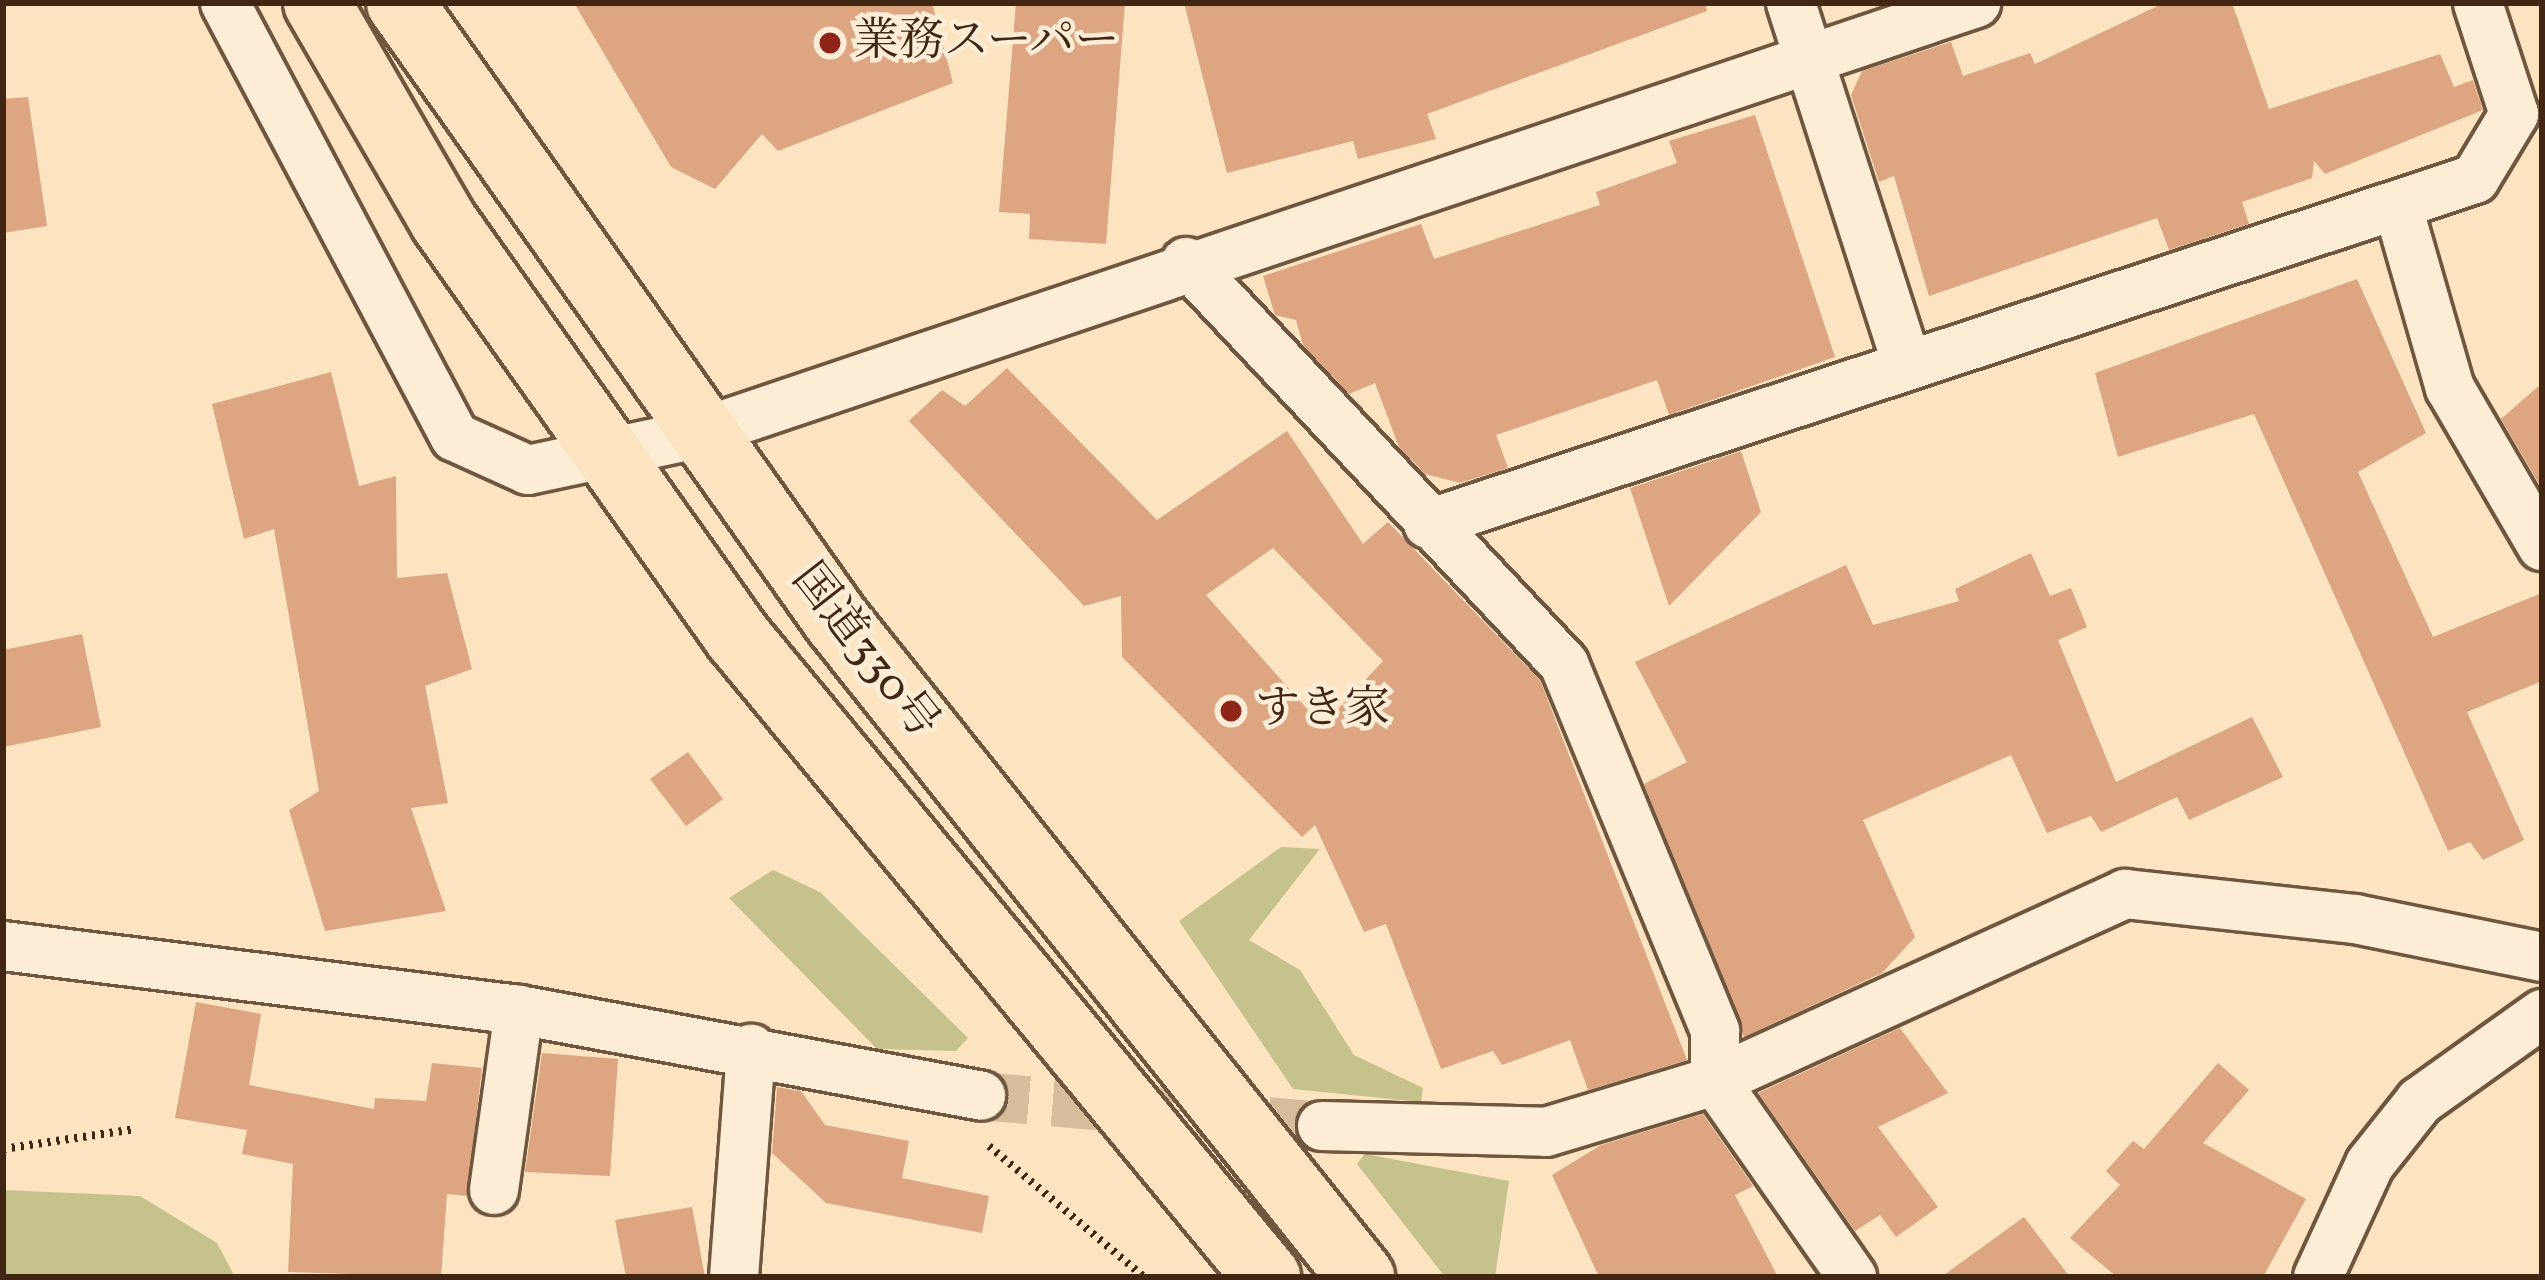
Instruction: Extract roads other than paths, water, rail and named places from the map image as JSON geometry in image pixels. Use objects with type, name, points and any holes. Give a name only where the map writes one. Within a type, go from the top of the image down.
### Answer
[{"type":"highway","name":"国道330号","points":[[317,3],[444,222],[751,653],[1267,1277]]},
{"type":"highway","name":"国道330号","points":[[400,3],[697,434],[1360,1277]]},
{"type":"street","points":[[225,3],[455,437],[528,470],[610,457],[697,434],[1186,262],[1976,3]]},
{"type":"street","points":[[1792,3],[1907,364]]},
{"type":"street","points":[[1427,524],[2475,179],[2514,114],[2478,3]]},
{"type":"street","points":[[2398,207],[2450,388],[2542,546]]},
{"type":"street","points":[[1186,262],[1427,524],[1564,664],[1715,1031],[1715,1081],[1852,1277]]},
{"type":"street","points":[[1322,1126],[1546,1132],[1715,1081],[2125,894],[2355,919],[2542,957]]},
{"type":"street","points":[[3,946],[519,1010],[751,1049],[981,1096]]},
{"type":"street","points":[[494,1190],[519,1010]]},
{"type":"street","points":[[2318,1277],[2370,1164],[2420,1102],[2542,1014]]},
{"type":"street","points":[[734,1277],[751,1049]]},
{"type":"tunnel","points":[[981,1096],[1322,1126]]},
{"type":"place","name":"業務スーパー","points":[[830,43]]},
{"type":"place","name":"すき家","points":[[1231,711]]}]
